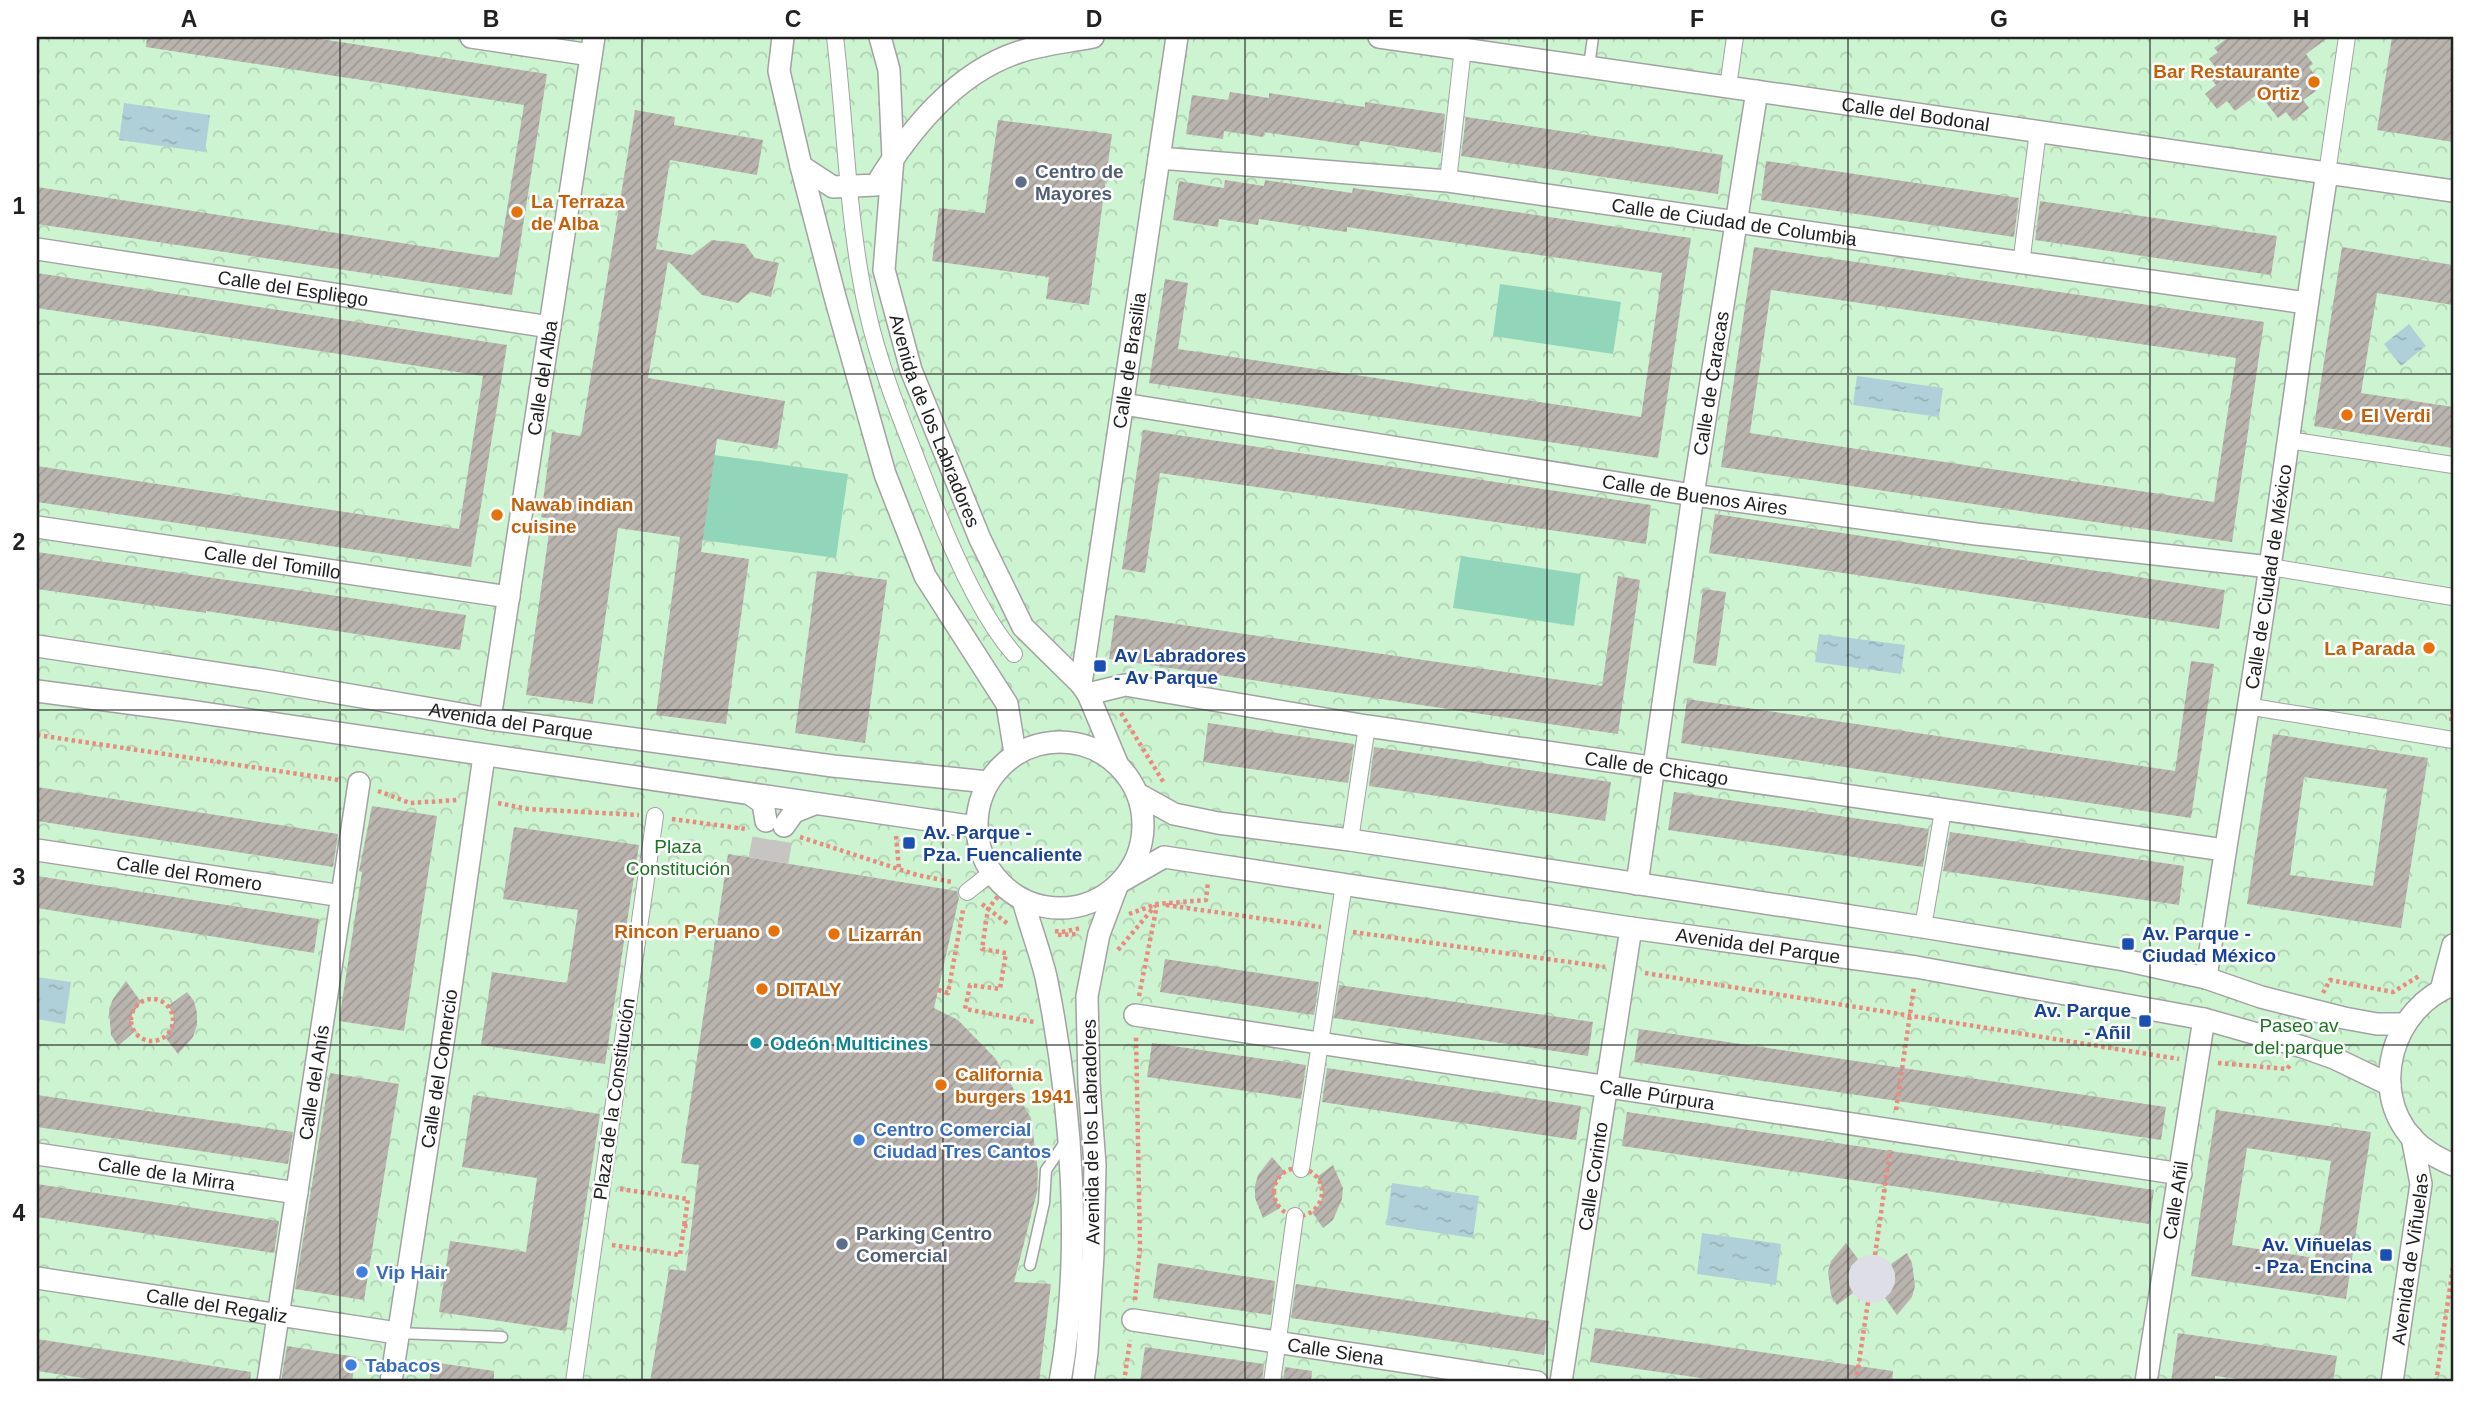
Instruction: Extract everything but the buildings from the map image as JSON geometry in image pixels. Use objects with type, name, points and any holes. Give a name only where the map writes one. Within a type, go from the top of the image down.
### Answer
[{"type":"street","points":[[471,37],[593,46]]},
{"type":"street","points":[[783,37],[779,71],[835,297],[885,474],[925,576],[1007,704],[1015,753]]},
{"type":"street","points":[[835,37],[856,247],[867,311],[888,384],[949,543],[1000,639],[1014,654]]},
{"type":"street","name":"Avenida de los Labradores","points":[[880,37],[889,70],[893,158],[884,270],[911,370],[980,539],[1023,627],[1085,689],[1117,763]]},
{"type":"street","points":[[802,166],[833,187],[876,185],[919,124],[968,76],[1018,52],[1093,37]]},
{"type":"street","name":"Calle de Brasilia","points":[[1085,689],[1123,404],[1177,37]]},
{"type":"street","name":"Calle del Bodonal","points":[[1379,37],[2453,191]]},
{"type":"street","points":[[1728,88],[1735,37]]},
{"type":"street","points":[[2327,173],[2347,37]]},
{"type":"street","name":"Calle del Alba","points":[[490,719],[593,46]]},
{"type":"street","points":[[1448,181],[1463,48]]},
{"type":"street","name":"Calle de Caracas","points":[[1637,884],[1693,495],[1757,91]]},
{"type":"street","points":[[2021,264],[2038,131]]},
{"type":"street","name":"Calle de Ciudad de Columbia","points":[[1159,158],[1448,181],[2306,303]]},
{"type":"street","name":"Calle de Ciudad de México","points":[[2206,978],[2270,567],[2306,303],[2327,173]]},
{"type":"street","name":"Calle del Espliego","points":[[37,249],[550,327]]},
{"type":"street","name":"Calle de Buenos Aires","points":[[1123,404],[1693,495],[1976,534],[2270,567]]},
{"type":"street","points":[[2288,440],[2453,465]]},
{"type":"street","name":"Calle del Tomillo","points":[[37,527],[509,597]]},
{"type":"street","points":[[2270,567],[2453,597]]},
{"type":"street","name":"Avenida del Parque","points":[[37,646],[269,681],[490,719],[833,766],[988,782]]},
{"type":"street","name":"Calle de Chicago","points":[[1085,689],[1125,685],[1367,726],[1653,769],[2224,850]]},
{"type":"street","name":"Avenida del Parque","points":[[37,691],[976,827]]},
{"type":"street","points":[[2247,706],[2453,740]]},
{"type":"street","points":[[1350,840],[1367,726]]},
{"type":"street","points":[[1068,741],[1094,748],[1117,763],[1138,794],[1143,816],[1142,840],[1135,862],[1119,883],[1101,898],[1076,907],[1049,908],[1023,900],[998,880],[980,850],[976,827],[978,804],[988,782],[1000,766],[1015,753],[1040,743],[1068,741]]},
{"type":"street","name":"Calle del Comercio","points":[[391,1382],[484,756]]},
{"type":"street","name":"Calle del Anís","points":[[268,1382],[359,783]]},
{"type":"street","points":[[750,794],[763,803],[772,828],[794,812],[814,804]]},
{"type":"street","points":[[1138,794],[1174,814],[1217,823],[1350,840],[2124,960],[2206,978],[2261,997],[2344,1018],[2377,1024],[2404,1024]]},
{"type":"street","points":[[1923,927],[1943,811]]},
{"type":"street","name":"Plaza de la Constitución","points":[[574,1382],[655,816]]},
{"type":"street","name":"Calle del Romero","points":[[37,850],[342,896]]},
{"type":"street","name":"Avenida del Parque","points":[[1119,883],[1164,858],[1631,929],[1916,967],[2204,1019],[2303,1047],[2346,1063],[2390,1085]]},
{"type":"street","points":[[967,892],[998,880]]},
{"type":"street","name":"Avenida de los Labradores","points":[[1083,1382],[1093,1255],[1095,1165],[1089,1084],[1087,996],[1100,928],[1119,883]]},
{"type":"street","points":[[1301,1169],[1344,884]]},
{"type":"street","name":"Avenida de los Labradores","points":[[1023,900],[1045,976],[1067,1115],[1073,1261],[1060,1382]]},
{"type":"street","name":"Calle Corinto","points":[[1561,1382],[1631,929]]},
{"type":"street","points":[[2453,944],[2447,987],[2420,1004],[2404,1024],[2392,1053],[2390,1085],[2397,1113],[2412,1137],[2434,1157],[2453,1165]]},
{"type":"street","name":"Calle Púrpura","points":[[1135,1015],[2181,1174]]},
{"type":"street","name":"Calle Añil","points":[[2146,1382],[2204,1019]]},
{"type":"street","name":"Avenida de Viñuelas","points":[[2392,1382],[2421,1184],[2412,1137]]},
{"type":"street","name":"Calle de la Mirra","points":[[37,1154],[297,1194]]},
{"type":"street","points":[[1272,1382],[1295,1216]]},
{"type":"street","name":"Calle del Regaliz","points":[[37,1278],[397,1333]]},
{"type":"street","name":"Calle Siena","points":[[1133,1320],[1537,1382]]},
{"type":"lane","points":[[1589,66],[1593,37]]},
{"type":"lane","points":[[1030,1265],[1044,1203],[1046,1170],[1068,1139]]},
{"type":"lane","points":[[397,1333],[502,1337]]},
{"type":"path","points":[[37,735],[359,783],[410,803],[477,799],[528,808],[655,816],[772,828],[917,875],[956,883],[1007,923],[1032,931],[1062,932],[1100,928],[1157,904],[1624,970],[2196,1062],[2287,1069],[2303,1047]]},
{"type":"path","points":[[998,880],[988,909],[982,949],[1006,953],[1000,989],[970,985],[965,1009],[1053,1025]]},
{"type":"path","points":[[938,990],[948,993],[967,892]]},
{"type":"path","points":[[1116,951],[1157,904]]},
{"type":"path","points":[[1124,1382],[1140,1248],[1135,1015],[1157,904]]},
{"type":"path","points":[[1032,931],[1100,928]]},
{"type":"path","points":[[1875,1255],[1916,967]]},
{"type":"path","points":[[2315,1010],[2330,980],[2393,992],[2421,975]]},
{"type":"path","points":[[160,1000],[169,1006],[174,1022],[166,1037],[155,1042],[143,1040],[134,1032],[132,1014],[141,1002],[160,1000]]},
{"type":"path","points":[[1301,1169],[1308,1170],[1317,1177],[1322,1187],[1322,1196],[1319,1205],[1312,1212],[1289,1215],[1280,1208],[1275,1199],[1274,1188],[1285,1172],[1301,1169]]},
{"type":"path","points":[[594,1242],[680,1255],[688,1199],[602,1186]]},
{"type":"path","points":[[684,1226],[691,1226]]},
{"type":"path","points":[[2436,1382],[2453,1267]]},
{"type":"path","points":[[1856,1382],[1868,1302]]},
{"type":"green space","points":[[37,37],[2453,37],[2453,1382],[37,1382]]},
{"type":"green space","points":[[1500,284],[1621,302],[1613,354],[1493,336]]},
{"type":"green space","points":[[714,455],[848,474],[836,558],[702,540]]},
{"type":"green space","points":[[1461,556],[1581,574],[1574,626],[1453,608]]},
{"type":"shaded area","points":[[1872,1255],[1889,1262],[1896,1279],[1889,1296],[1872,1303],[1855,1296],[1848,1279],[1855,1262]]},
{"type":"water","points":[[124,103],[210,115],[205,152],[119,140]]},
{"type":"water","points":[[2409,324],[2426,346],[2401,366],[2384,344]]},
{"type":"water","points":[[1857,376],[1943,388],[1939,417],[1853,405]]},
{"type":"water","points":[[1819,634],[1905,645],[1901,674],[1815,662]]},
{"type":"water","points":[[37,977],[71,982],[65,1024],[37,1019]]},
{"type":"water","points":[[1392,1183],[1479,1196],[1473,1238],[1386,1225]]},
{"type":"water","points":[[1702,1233],[1781,1244],[1776,1285],[1697,1274]]},
{"type":"tunnel","points":[[759,859],[766,821]]},
{"type":"tunnel","points":[[778,862],[784,826]]},
{"type":"place","name":"Bar Restaurante Ortiz","points":[[2314,82]]},
{"type":"place","name":"Centro de Mayores","points":[[1021,182]]},
{"type":"place","name":"La Terraza de Alba","points":[[517,212]]},
{"type":"place","name":"El Verdi","points":[[2347,415]]},
{"type":"place","name":"Nawab indian cuisine","points":[[497,515]]},
{"type":"place","name":"La Parada","points":[[2429,648]]},
{"type":"place","name":"Av Labradores - Av Parque","points":[[1100,666]]},
{"type":"place","name":"Av. Parque - Pza. Fuencaliente","points":[[909,843]]},
{"type":"place","name":"Rincon Peruano","points":[[774,931]]},
{"type":"place","name":"Lizarrán","points":[[834,934]]},
{"type":"place","name":"Av. Parque - Ciudad México","points":[[2128,944]]},
{"type":"place","name":"DITALY","points":[[762,989]]},
{"type":"place","name":"Av. Parque - Añil","points":[[2145,1021]]},
{"type":"place","name":"Odeón Multicines","points":[[756,1043]]},
{"type":"place","name":"California burgers 1941","points":[[941,1085]]},
{"type":"place","name":"Centro Comercial Ciudad Tres Cantos","points":[[859,1140]]},
{"type":"place","name":"Parking Centro Comercial","points":[[842,1244]]},
{"type":"place","name":"Av. Viñuelas - Pza. Encina","points":[[2386,1255]]},
{"type":"place","name":"Vip Hair","points":[[362,1272]]},
{"type":"place","name":"Tabacos","points":[[351,1365]]},
{"type":"park label","name":"Plaza Constitución","points":[[678,857]]},
{"type":"park label","name":"Paseo av del parque","points":[[2299,1036]]}]
